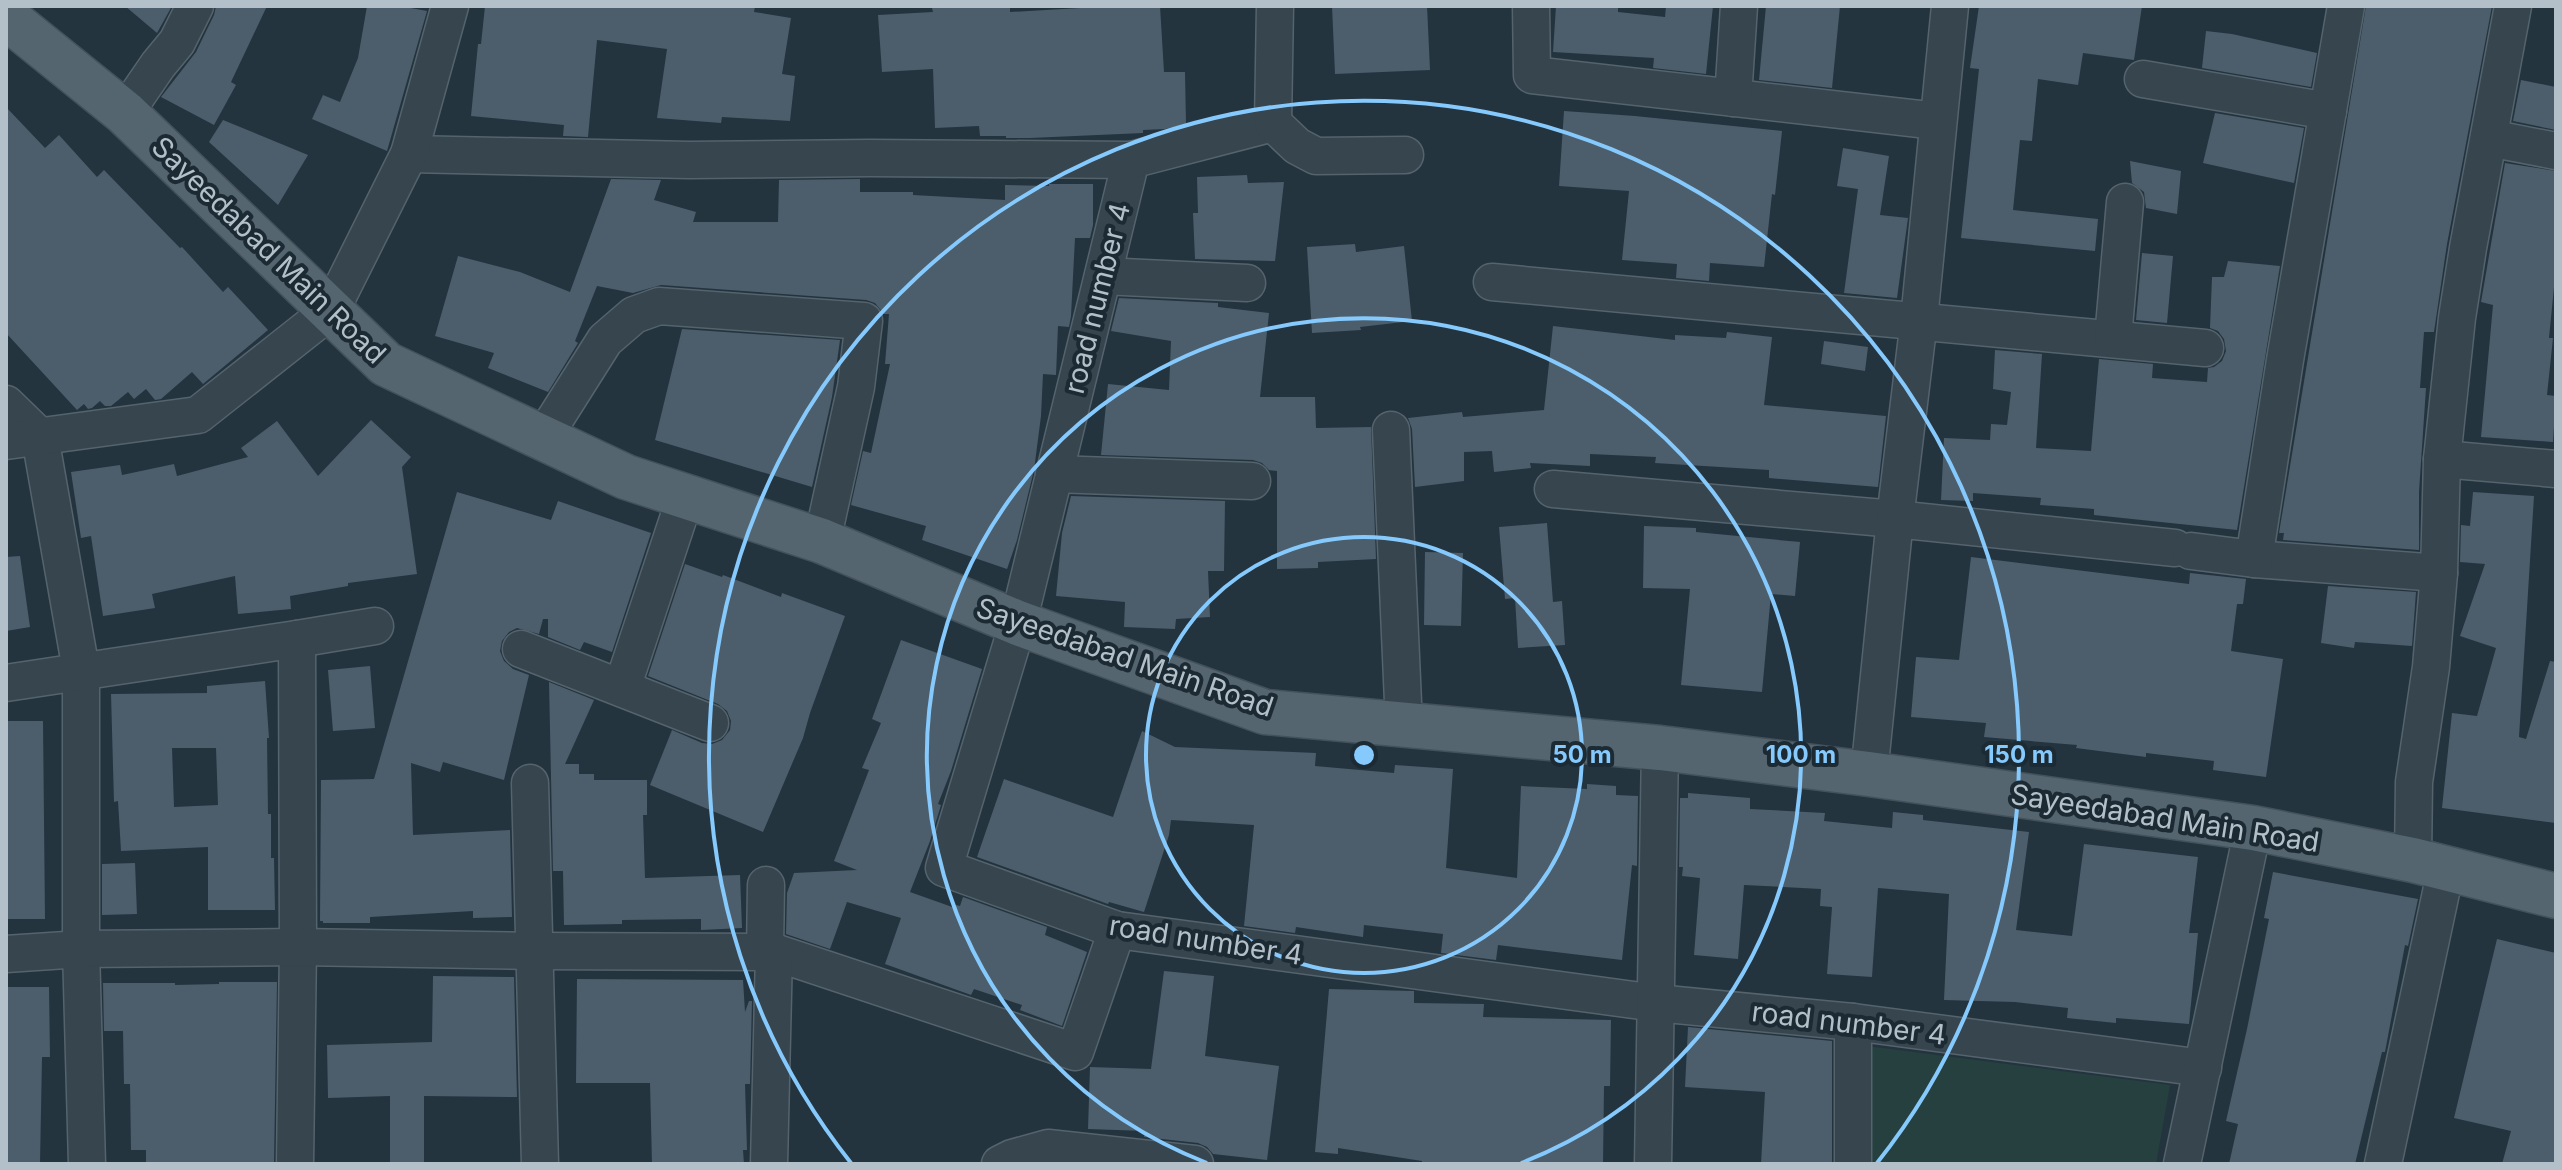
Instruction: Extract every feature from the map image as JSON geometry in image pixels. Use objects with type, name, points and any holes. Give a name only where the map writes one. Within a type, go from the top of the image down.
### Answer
[{"type":"main road","name":"Sayeedabad Main Road","points":[[6,17],[125,113],[386,364],[626,477],[822,541],[1018,623],[1265,712],[1660,748],[2253,828],[2429,864],[2556,896]]},
{"type":"street","points":[[125,113],[177,42],[195,6]]},
{"type":"street","points":[[23,439],[198,415],[331,310],[409,154],[450,6]]},
{"type":"street","points":[[1275,6],[1273,123],[1297,146],[1316,156],[1405,155]]},
{"type":"street","points":[[1531,6],[1532,75],[1937,121]]},
{"type":"street","points":[[1733,98],[1739,6]]},
{"type":"street","points":[[1869,774],[1950,6]]},
{"type":"street","points":[[2254,559],[2346,6]]},
{"type":"street","points":[[2383,1164],[2429,864],[2414,782],[2431,667],[2439,573],[2442,459],[2459,304],[2513,6]]},
{"type":"street","points":[[2143,79],[2328,111]]},
{"type":"street","name":"road number 4","points":[[409,154],[689,160],[1131,160],[1273,123]]},
{"type":"street","points":[[2489,138],[2556,151]]},
{"type":"street","name":"road number 4","points":[[1131,160],[1018,623],[944,868],[1117,930],[1656,1003],[1853,1022],[2203,1068]]},
{"type":"street","points":[[2113,338],[2125,202]]},
{"type":"street","points":[[1103,276],[1247,283]]},
{"type":"street","points":[[1492,282],[2205,348]]},
{"type":"street","points":[[543,438],[605,340],[634,315],[659,306],[864,321],[856,387],[822,541]]},
{"type":"street","points":[[6,404],[23,439],[81,670],[81,949],[87,1164]]},
{"type":"street","points":[[1391,430],[1404,725]]},
{"type":"street","points":[[2442,459],[2556,469]]},
{"type":"street","points":[[1054,474],[1252,481]]},
{"type":"street","points":[[1553,489],[1895,519],[2254,559],[2439,573]]},
{"type":"street","points":[[622,688],[685,498]]},
{"type":"street","points":[[6,683],[375,626]]},
{"type":"street","points":[[295,1164],[297,639]]},
{"type":"street","points":[[521,649],[710,723]]},
{"type":"street","points":[[1653,1164],[1660,748]]},
{"type":"street","points":[[530,783],[540,1164]]},
{"type":"street","points":[[2182,1164],[2253,828]]},
{"type":"street","points":[[766,885],[769,1164]]},
{"type":"street","points":[[6,954],[81,949],[298,947],[769,952],[1075,1052],[1117,930]]},
{"type":"street","points":[[1853,1022],[1853,1164]]},
{"type":"street","points":[[1000,1164],[1048,1148],[1195,1164]]},
{"type":"green space","points":[[1859,1045],[2170,1085],[2156,1164],[1848,1164]]},
{"type":"building","points":[[125,6],[172,6],[157,33]]},
{"type":"building","points":[[216,6],[267,6],[231,82],[236,85],[214,125],[161,97],[196,52]]},
{"type":"building","points":[[367,6],[400,6],[427,11],[387,151],[312,119],[323,95],[340,102],[358,58]]},
{"type":"building","points":[[485,6],[755,6],[754,12],[791,18],[782,74],[795,76],[790,121],[722,117],[721,123],[657,118],[667,49],[597,40],[588,137],[563,136],[564,125],[471,116]]},
{"type":"building","points":[[1010,6],[1010,12],[1160,6],[1164,72],[1185,72],[1186,124],[1143,130],[1143,133],[1030,138],[980,136],[979,126],[935,128],[933,69],[882,72],[878,15],[933,12],[932,8]]},
{"type":"building","points":[[1332,6],[1427,6],[1430,70],[1335,74]]},
{"type":"building","points":[[1556,6],[1618,6],[1618,12],[1665,17],[1666,6],[1713,6],[1706,74],[1653,68],[1654,58],[1553,52]]},
{"type":"building","points":[[1766,6],[1840,6],[1832,88],[1759,80]]},
{"type":"building","points":[[1979,6],[2142,6],[2134,60],[2083,53],[2078,85],[2038,79],[2032,141],[2020,140],[2013,210],[2098,219],[2095,251],[1961,238],[1979,69],[1970,68]]},
{"type":"building","points":[[2366,6],[2492,6],[2447,244],[2434,332],[2424,332],[2420,388],[2426,388],[2419,492],[2419,550],[2283,540],[2284,533],[2279,533]]},
{"type":"building","points":[[2206,31],[2317,53],[2311,87],[2202,68]]},
{"type":"building","points":[[2521,80],[2556,87],[2556,130],[2513,121]]},
{"type":"building","points":[[6,107],[45,148],[59,135],[97,177],[104,170],[223,292],[228,287],[268,330],[203,384],[192,372],[161,399],[155,400],[146,389],[134,399],[128,392],[111,406],[105,406],[100,401],[92,408],[88,409],[84,404],[77,410],[6,333]]},
{"type":"building","points":[[1564,111],[1782,131],[1764,267],[1710,263],[1709,281],[1676,278],[1677,264],[1622,260],[1629,191],[1559,186]]},
{"type":"building","points":[[2215,113],[2304,128],[2294,183],[2203,163]]},
{"type":"building","points":[[223,120],[308,155],[278,205],[209,142]]},
{"type":"building","points":[[1843,148],[1889,156],[1880,215],[1908,218],[1897,298],[1844,293],[1858,189],[1837,186]]},
{"type":"building","points":[[2130,161],[2181,171],[2177,214],[2146,208],[2144,192],[2132,183]]},
{"type":"building","points":[[2505,163],[2556,171],[2556,267],[2547,395],[2556,396],[2553,442],[2481,437],[2493,305],[2481,302]]},
{"type":"building","points":[[1247,175],[1248,183],[1284,182],[1275,261],[1195,259],[1193,213],[1198,213],[1197,177]]},
{"type":"building","points":[[611,179],[661,180],[654,200],[696,212],[693,222],[778,222],[779,180],[860,179],[860,192],[913,192],[913,195],[1005,200],[1005,185],[1093,184],[1093,225],[1090,238],[1075,238],[1069,327],[1058,326],[1056,375],[1043,374],[1034,470],[1007,569],[922,540],[926,526],[851,505],[863,451],[871,453],[890,364],[885,364],[889,314],[884,314],[875,303],[661,285],[633,293],[597,286],[575,341],[578,343],[548,392],[488,368],[494,353],[435,336],[458,256],[520,272],[570,292]]},
{"type":"building","points":[[1355,244],[1356,252],[1404,246],[1412,321],[1360,327],[1361,330],[1312,333],[1307,247]]},
{"type":"building","points":[[2142,253],[2173,256],[2167,323],[2136,320]]},
{"type":"building","points":[[2228,261],[2280,266],[2237,530],[2094,515],[2094,509],[2040,505],[2041,498],[1973,493],[1973,501],[1941,500],[1944,438],[1990,440],[1991,424],[2007,425],[2011,392],[1993,389],[1995,350],[2042,354],[2036,448],[2091,451],[2099,359],[2153,364],[2152,378],[2207,382],[2208,368],[2222,361],[2226,351],[2224,339],[2218,331],[2210,328],[2212,277],[2224,277]]},
{"type":"building","points":[[1119,298],[1218,303],[1218,307],[1269,313],[1260,397],[1315,397],[1316,428],[1371,427],[1376,559],[1318,562],[1318,568],[1277,569],[1277,471],[1269,470],[1262,463],[1253,460],[1101,455],[1108,384],[1169,390],[1171,341],[1111,331]]},
{"type":"building","points":[[1553,326],[1675,340],[1675,335],[1726,338],[1727,332],[1772,337],[1764,405],[1886,416],[1878,487],[1769,478],[1769,470],[1655,463],[1656,457],[1590,454],[1590,466],[1530,463],[1531,468],[1494,472],[1492,451],[1464,452],[1464,481],[1415,487],[1412,429],[1408,418],[1462,412],[1463,417],[1544,410]]},
{"type":"building","points":[[682,329],[840,340],[832,397],[812,487],[655,440]]},
{"type":"building","points":[[1824,341],[1868,347],[1865,371],[1821,364]]},
{"type":"building","points":[[371,420],[411,457],[402,467],[417,574],[348,583],[348,586],[290,596],[291,609],[238,614],[235,576],[152,594],[155,608],[103,616],[91,536],[81,538],[71,472],[120,465],[122,475],[174,464],[177,476],[248,457],[241,448],[277,421],[318,476]]},
{"type":"building","points":[[457,492],[551,520],[558,501],[651,533],[612,652],[584,642],[580,650],[548,637],[548,619],[543,619],[539,634],[517,628],[502,641],[500,651],[504,661],[513,669],[529,675],[504,780],[443,762],[440,772],[411,763],[413,835],[510,830],[512,917],[473,918],[473,911],[370,917],[370,923],[323,923],[320,921],[321,780],[374,779]]},
{"type":"building","points":[[2473,492],[2534,496],[2519,737],[2526,739],[2550,661],[2556,662],[2556,823],[2442,808],[2452,713],[2477,716],[2496,648],[2460,636],[2485,564],[2460,562],[2461,525],[2470,526]]},
{"type":"building","points":[[1071,496],[1225,501],[1224,571],[1208,571],[1210,617],[1176,619],[1175,629],[1124,627],[1125,602],[1056,596],[1062,533]]},
{"type":"building","points":[[1547,523],[1553,602],[1562,601],[1565,645],[1518,648],[1515,598],[1505,599],[1499,527]]},
{"type":"building","points":[[1644,526],[1696,528],[1696,532],[1800,542],[1795,596],[1771,594],[1762,692],[1681,685],[1690,589],[1643,588]]},
{"type":"building","points":[[1425,552],[1463,553],[1461,626],[1424,625]]},
{"type":"building","points":[[20,556],[30,627],[6,631],[6,557]]},
{"type":"building","points":[[1971,557],[2189,584],[2190,573],[2246,579],[2243,604],[2237,604],[2231,651],[2283,659],[2266,777],[2213,770],[2214,761],[2146,753],[2146,757],[2076,748],[2077,745],[1984,737],[1986,723],[1911,717],[1916,657],[1959,660]]},
{"type":"building","points":[[685,564],[781,597],[782,593],[845,616],[803,738],[763,832],[650,785],[672,730],[712,744],[722,740],[730,730],[727,711],[718,704],[648,676]]},
{"type":"building","points":[[2328,586],[2416,592],[2412,646],[2355,642],[2354,648],[2321,643]]},
{"type":"building","points":[[901,640],[982,669],[938,804],[941,805],[930,841],[910,892],[955,908],[956,905],[960,906],[963,897],[1047,927],[1045,935],[1087,952],[1062,1026],[1020,1010],[1022,1005],[974,989],[971,995],[885,964],[901,918],[847,902],[830,949],[786,934],[787,893],[794,873],[857,870],[834,861],[869,770],[862,768],[881,723],[872,719]]},
{"type":"building","points":[[370,666],[375,728],[333,731],[328,670]]},
{"type":"building","points":[[265,681],[269,738],[268,814],[271,814],[275,910],[208,910],[208,847],[121,851],[118,801],[114,802],[111,694],[207,693],[207,686]],"holes":[[[172,748],[216,748],[218,805],[174,807]]]},
{"type":"building","points":[[549,682],[594,700],[565,764],[579,764],[579,774],[594,774],[594,780],[647,780],[647,815],[643,815],[645,878],[740,875],[742,928],[701,930],[701,919],[622,920],[622,924],[564,925],[563,871],[553,871]]},
{"type":"building","points":[[6,721],[43,721],[45,919],[6,919]]},
{"type":"building","points":[[1142,731],[1175,747],[1316,753],[1315,766],[1394,773],[1395,765],[1453,769],[1446,868],[1517,878],[1521,786],[1587,789],[1587,784],[1616,786],[1616,795],[1638,796],[1637,866],[1632,865],[1622,960],[1498,945],[1496,960],[1441,953],[1443,934],[1364,925],[1363,937],[1296,927],[1295,933],[1244,926],[1254,825],[1171,820],[1144,912],[1108,904],[977,857],[1004,779],[1113,817]]},
{"type":"building","points":[[1688,793],[1750,798],[1750,809],[1825,813],[1824,821],[1892,828],[1893,812],[1923,815],[1923,820],[2029,832],[2016,930],[2072,936],[2084,844],[2198,857],[2189,933],[2198,933],[2189,1024],[2116,1018],[2116,1023],[2067,1018],[2068,1008],[2015,1002],[1944,1000],[1949,894],[1878,888],[1872,977],[1827,974],[1832,907],[1820,906],[1821,889],[1744,885],[1738,959],[1694,955],[1700,878],[1682,876],[1683,867],[1679,867],[1680,798],[1688,798]]},
{"type":"building","points":[[135,863],[137,914],[102,915],[102,864]]},
{"type":"building","points":[[2273,872],[2418,899],[2408,946],[2405,945],[2385,1052],[2382,1052],[2355,1164],[2229,1164],[2238,1124],[2226,1121],[2269,919],[2264,918]]},
{"type":"building","points":[[2497,939],[2556,953],[2556,1164],[2502,1164],[2511,1131],[2454,1118]]},
{"type":"building","points":[[1164,971],[1214,976],[1205,1056],[1279,1066],[1267,1160],[1213,1154],[1198,1143],[1144,1137],[1145,1131],[1088,1129],[1090,1067],[1151,1069]]},
{"type":"building","points":[[433,976],[514,977],[517,1097],[424,1096],[424,1164],[390,1164],[390,1096],[328,1098],[327,1045],[432,1042]]},
{"type":"building","points":[[577,979],[743,980],[745,1012],[749,1001],[752,1001],[750,1084],[745,1084],[747,1150],[743,1150],[744,1164],[652,1164],[650,1083],[576,1083]]},
{"type":"building","points":[[277,982],[274,1164],[146,1164],[146,1150],[131,1150],[130,1084],[124,1084],[123,1031],[104,1031],[103,983],[175,985]]},
{"type":"building","points":[[8,987],[49,987],[50,1057],[42,1057],[40,1164],[6,1164]]},
{"type":"building","points":[[1329,989],[1414,991],[1414,1003],[1484,1004],[1483,1017],[1611,1020],[1610,1086],[1604,1086],[1603,1164],[1422,1164],[1422,1161],[1338,1148],[1338,1154],[1315,1152]]},
{"type":"building","points":[[1688,1027],[1832,1041],[1832,1164],[1761,1164],[1765,1092],[1685,1087]]}]
